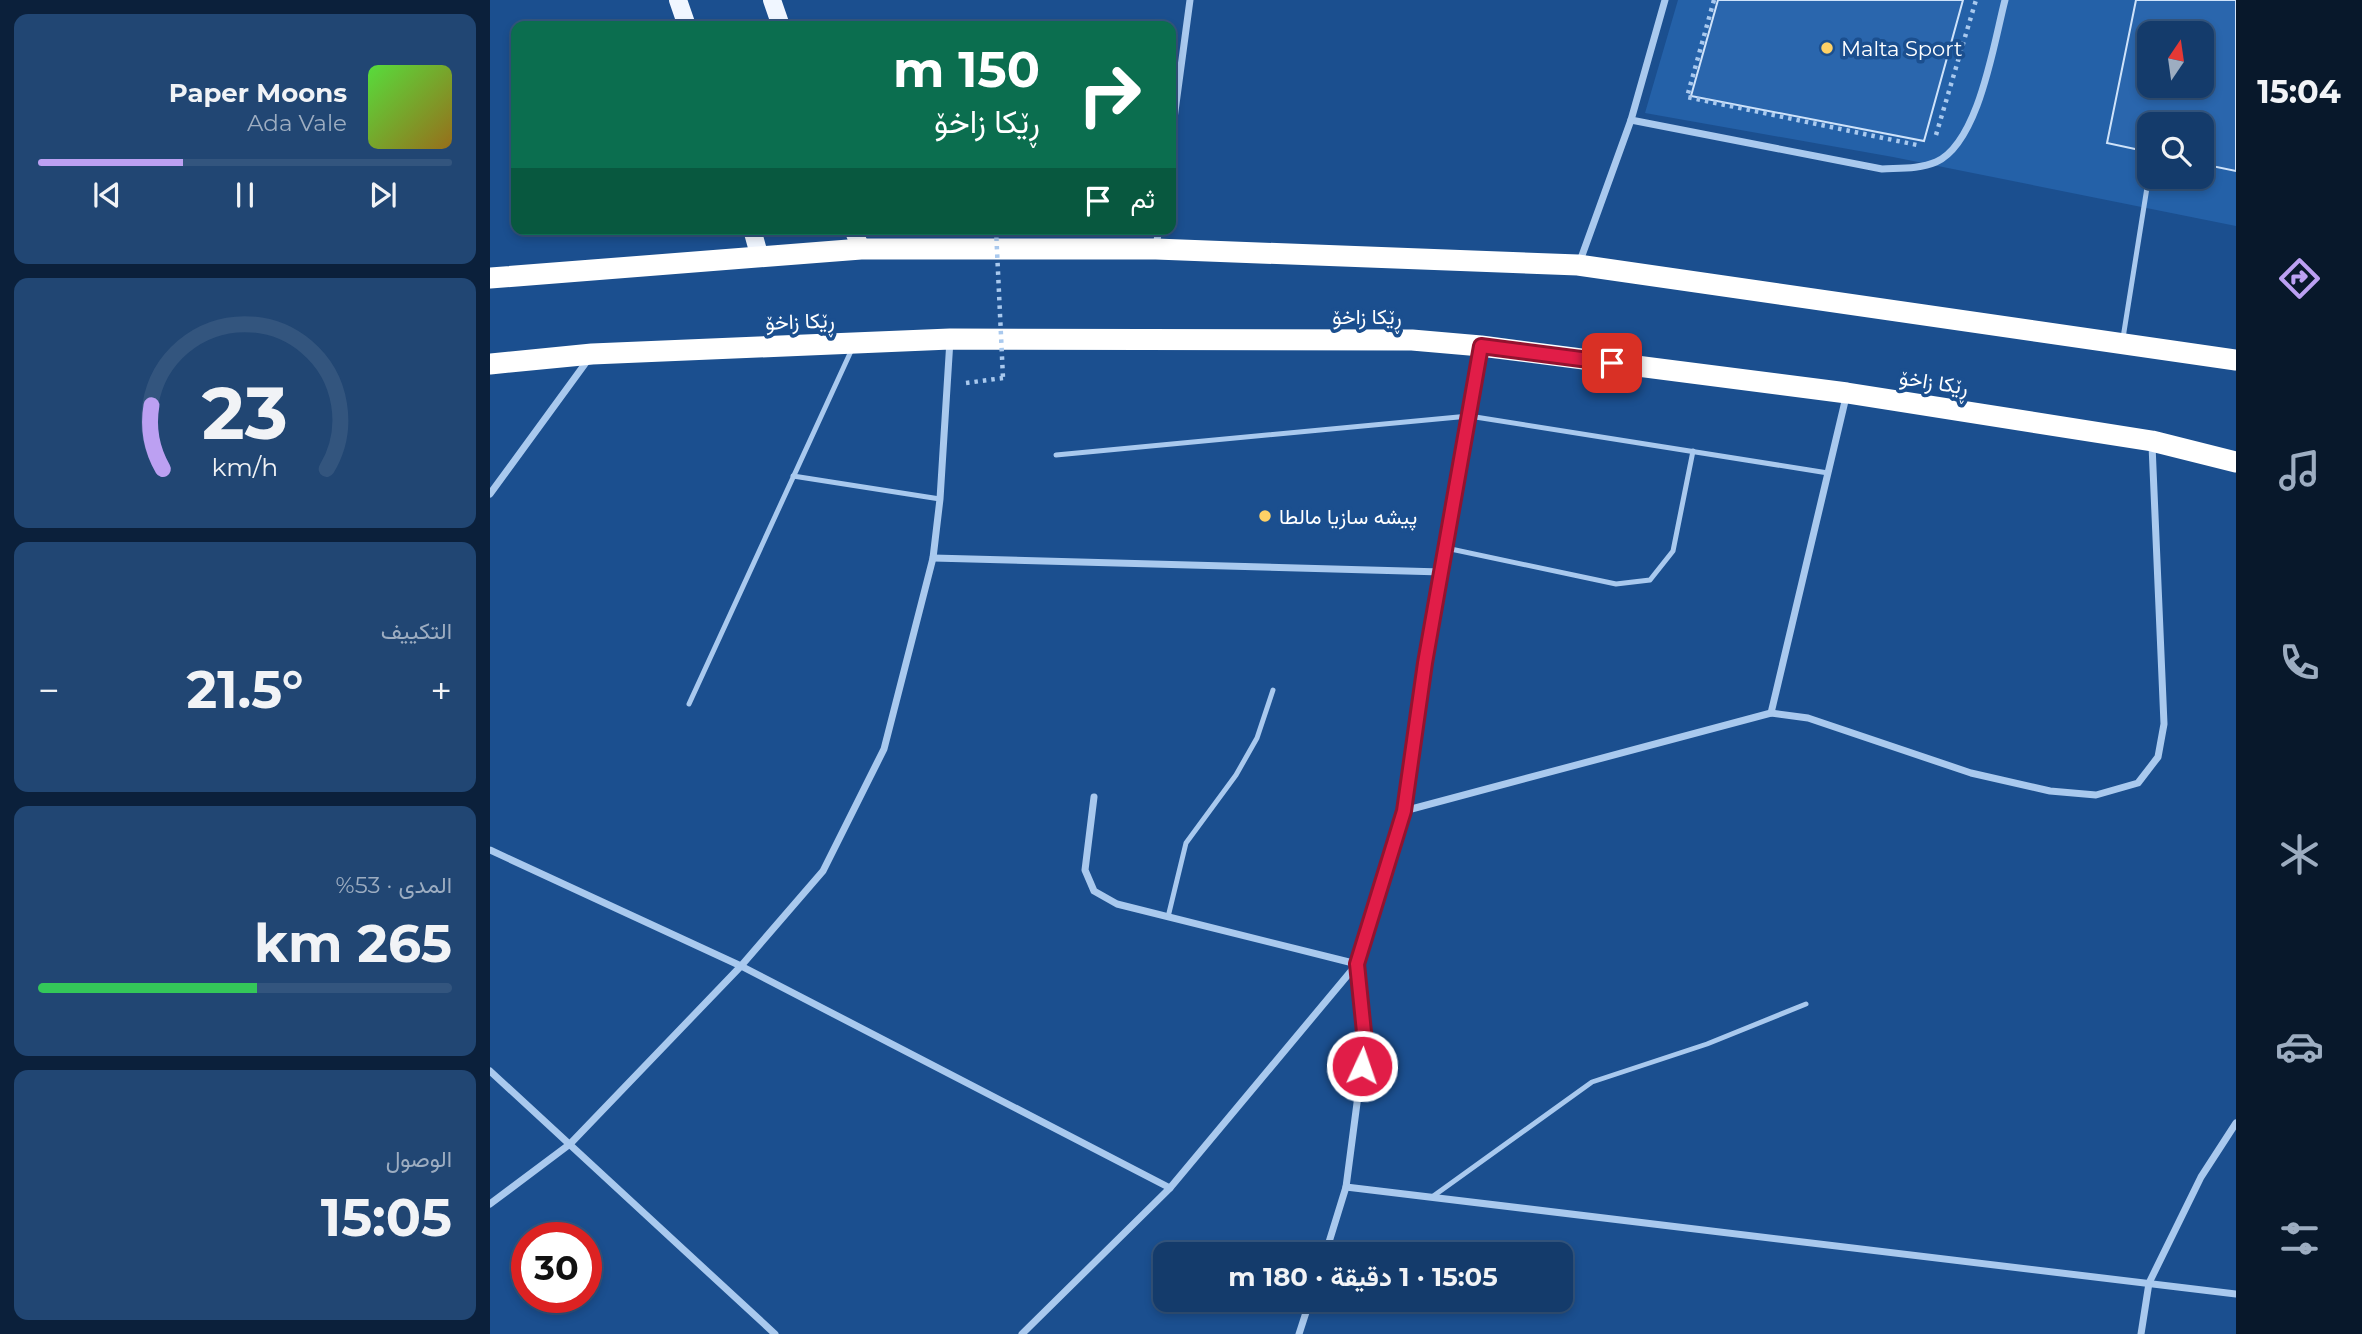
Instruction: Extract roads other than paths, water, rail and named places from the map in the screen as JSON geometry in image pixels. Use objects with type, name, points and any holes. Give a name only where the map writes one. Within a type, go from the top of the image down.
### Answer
[{"type":"highway","points":[[490,278],[760,258],[857,239],[1157,239],[1578,265],[2236,360]]},
{"type":"highway","name":"ڕێکا زاخۆ","points":[[490,364],[592,354],[950,339],[1412,341],[1481,346],[1847,393],[2152,441],[2236,462]]},
{"type":"main road","points":[[678,0],[685,21]]},
{"type":"main road","points":[[772,0],[779,21]]},
{"type":"main road","points":[[754,235],[760,258]]},
{"type":"street","points":[[1176,104],[1190,0]]},
{"type":"street","points":[[1578,265],[1631,120],[1665,0]]},
{"type":"street","points":[[1631,120],[1882,169],[1910,168],[1937,162],[1951,151],[1964,135],[1976,112],[2005,0]]},
{"type":"street","points":[[490,1204],[570,1144],[741,966],[822,871],[884,749],[933,558],[940,499],[950,339]]},
{"type":"street","points":[[1023,1334],[1170,1188],[1357,964],[1404,811],[1425,663],[1481,346]]},
{"type":"street","points":[[490,494],[592,354]]},
{"type":"street","points":[[1771,713],[1847,393]]},
{"type":"street","points":[[1404,811],[1771,713],[1808,718],[1971,773],[2050,791],[2095,795],[2138,783],[2158,757],[2164,723],[2152,441]]},
{"type":"street","points":[[933,558],[1442,572]]},
{"type":"street","points":[[1094,797],[1085,870],[1094,891],[1117,904],[1357,964]]},
{"type":"street","points":[[490,850],[741,966],[1170,1188]]},
{"type":"street","points":[[1329,1242],[1346,1187],[1365,1042],[1357,964]]},
{"type":"street","points":[[490,1072],[775,1334]]},
{"type":"street","points":[[2141,1334],[2149,1283],[2200,1177],[2236,1123]]},
{"type":"street","points":[[1346,1187],[2236,1294]]},
{"type":"street","points":[[1299,1334],[1306,1312]]},
{"type":"lane","points":[[2122,343],[2147,189]]},
{"type":"lane","points":[[688,704],[855,343]]},
{"type":"lane","points":[[1056,456],[1469,416],[1828,473]]},
{"type":"lane","points":[[1446,548],[1616,584],[1650,580],[1673,551],[1693,452]]},
{"type":"lane","points":[[793,476],[940,499]]},
{"type":"lane","points":[[1168,917],[1186,843],[1236,775],[1257,738],[1273,690]]},
{"type":"lane","points":[[1432,1197],[1592,1082],[1707,1044],[1806,1004]]},
{"type":"place","name":"Malta Sport","points":[[1827,48]]},
{"type":"place","name":"پيشه سازيا مالطا","points":[[1265,516]]}]
